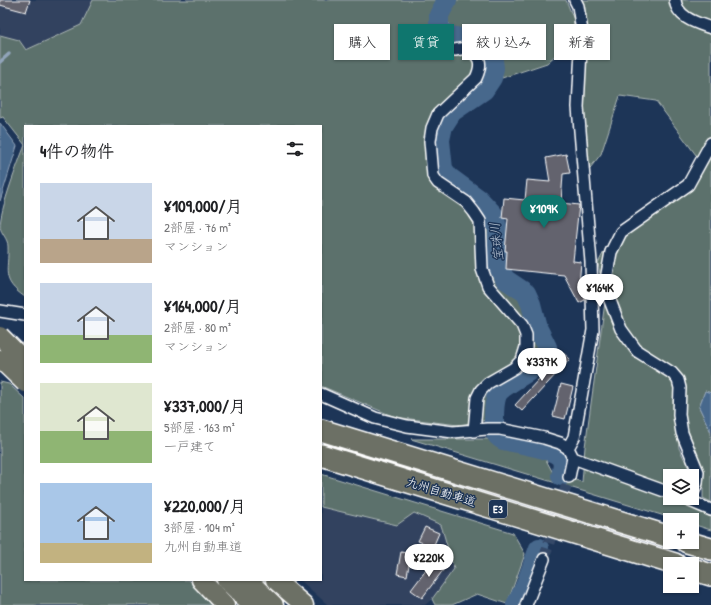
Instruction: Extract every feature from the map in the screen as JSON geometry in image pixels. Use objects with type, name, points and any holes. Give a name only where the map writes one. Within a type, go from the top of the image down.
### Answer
[{"type":"highway","points":[[0,338],[24,346]]},
{"type":"highway","points":[[0,363],[24,370]]},
{"type":"highway","name":"九州自動車道","points":[[322,430],[663,535]]},
{"type":"highway","name":"九州自動車道","points":[[322,455],[663,560]]},
{"type":"highway","points":[[699,546],[711,549]]},
{"type":"highway","points":[[699,571],[711,575]]},
{"type":"main road","points":[[0,338],[24,360]]},
{"type":"main road","points":[[0,359],[24,382]]},
{"type":"main road","points":[[202,581],[225,605]]},
{"type":"main road","points":[[227,581],[252,605]]},
{"type":"main road","points":[[249,581],[274,605]]},
{"type":"main road","points":[[276,581],[304,605]]},
{"type":"street","points":[[569,477],[570,453],[593,330],[591,262],[578,107],[582,31],[578,6],[575,0]]},
{"type":"street","points":[[675,0],[676,5],[686,18],[711,28]]},
{"type":"street","points":[[455,50],[466,48],[475,52],[479,60],[480,71],[476,78],[438,114],[432,128],[430,141],[433,176],[438,183],[466,202],[480,222],[482,269],[488,286],[522,325],[526,335],[526,347],[522,360],[514,368],[488,383],[481,390],[477,398],[474,431]]},
{"type":"street","points":[[697,469],[682,433],[679,415],[680,388],[678,380],[672,373],[637,351],[621,329],[609,298],[607,274],[611,252],[620,232],[688,185],[711,143]]},
{"type":"street","points":[[0,311],[24,315]]},
{"type":"street","points":[[322,394],[375,418],[407,426],[453,432],[500,429],[544,438],[560,443],[570,453],[663,490]]},
{"type":"street","points":[[699,503],[711,510]]},
{"type":"street","points":[[526,605],[544,559]]},
{"type":"shaded area","points":[[0,0],[93,0],[81,25],[26,50],[19,40],[0,35]]},
{"type":"shaded area","points":[[0,123],[17,146],[0,201]]},
{"type":"shaded area","points":[[705,391],[711,393],[711,432],[699,407]]},
{"type":"shaded area","points":[[322,507],[397,525],[413,513],[441,525],[454,569],[432,599],[425,605],[328,605],[301,581],[322,581]]},
{"type":"green space","points":[[93,0],[442,0],[433,16],[434,24],[398,24],[398,60],[454,60],[454,42],[462,43],[462,60],[487,61],[487,76],[481,88],[448,111],[438,129],[440,169],[447,180],[483,209],[491,229],[493,268],[503,282],[524,300],[530,330],[539,345],[536,361],[494,389],[488,420],[458,425],[395,417],[322,386],[322,125],[24,125],[24,144],[3,117],[0,118],[0,35],[19,40],[26,50],[81,25]]},
{"type":"green space","points":[[452,0],[566,0],[574,20],[574,24],[554,24],[554,57],[547,63],[502,78],[500,60],[546,60],[546,24],[462,24],[462,31],[454,29],[454,24],[449,24],[445,16]]},
{"type":"green space","points":[[581,0],[711,0],[711,393],[705,391],[699,407],[711,432],[711,502],[703,498],[703,472],[673,400],[679,448],[689,469],[663,469],[663,505],[687,505],[711,517],[711,530],[699,526],[699,513],[663,513],[663,515],[411,439],[489,439],[545,458],[553,473],[582,482],[585,447],[605,302],[598,263],[617,227],[681,188],[699,159],[656,101],[620,96],[601,154],[587,172],[584,110],[585,60],[610,60],[610,24],[586,24],[586,14]]},
{"type":"green space","points":[[24,148],[24,296],[17,291],[9,280],[7,269],[8,243],[0,227],[3,209]]},
{"type":"green space","points":[[0,382],[9,384],[24,398],[24,581],[190,581],[213,605],[0,605]]},
{"type":"green space","points":[[322,474],[513,533],[525,554],[507,604],[477,594],[452,605],[435,605],[432,599],[454,569],[441,525],[414,513],[397,525],[322,507]]},
{"type":"building","points":[[0,0],[30,0],[26,12],[0,5]]},
{"type":"building","points":[[566,154],[570,173],[563,174],[561,203],[579,205],[573,261],[581,262],[579,285],[585,296],[585,300],[579,303],[564,275],[506,269],[507,251],[505,251],[508,219],[502,218],[504,198],[525,200],[527,180],[550,182],[546,158]]},
{"type":"building","points":[[563,353],[570,359],[522,411],[515,405]]},
{"type":"building","points":[[561,384],[573,387],[565,419],[553,416]]},
{"type":"building","points":[[425,527],[439,533],[433,547],[418,541]]},
{"type":"building","points":[[401,552],[411,554],[407,576],[397,574]]},
{"type":"building","points":[[436,557],[447,565],[422,598],[411,590]]},
{"type":"waterway","name":"宝珠川","points":[[447,0],[439,15],[439,26],[443,32],[451,36],[484,45],[492,53],[494,68],[492,78],[484,90],[452,112],[443,126],[440,140],[443,169],[449,177],[479,199],[493,214],[498,229],[498,266],[505,279],[526,293],[531,304],[537,327],[547,347],[546,359],[535,368],[505,387],[497,395],[494,407],[494,429],[496,434],[503,440],[534,446],[556,454],[560,457],[563,466],[561,476]]},
{"type":"waterway","points":[[0,62],[9,54]]},
{"type":"waterway","name":"宝珠川","points":[[516,605],[525,587],[539,548]]},
{"type":"tunnel","points":[[544,559],[569,477]]}]
